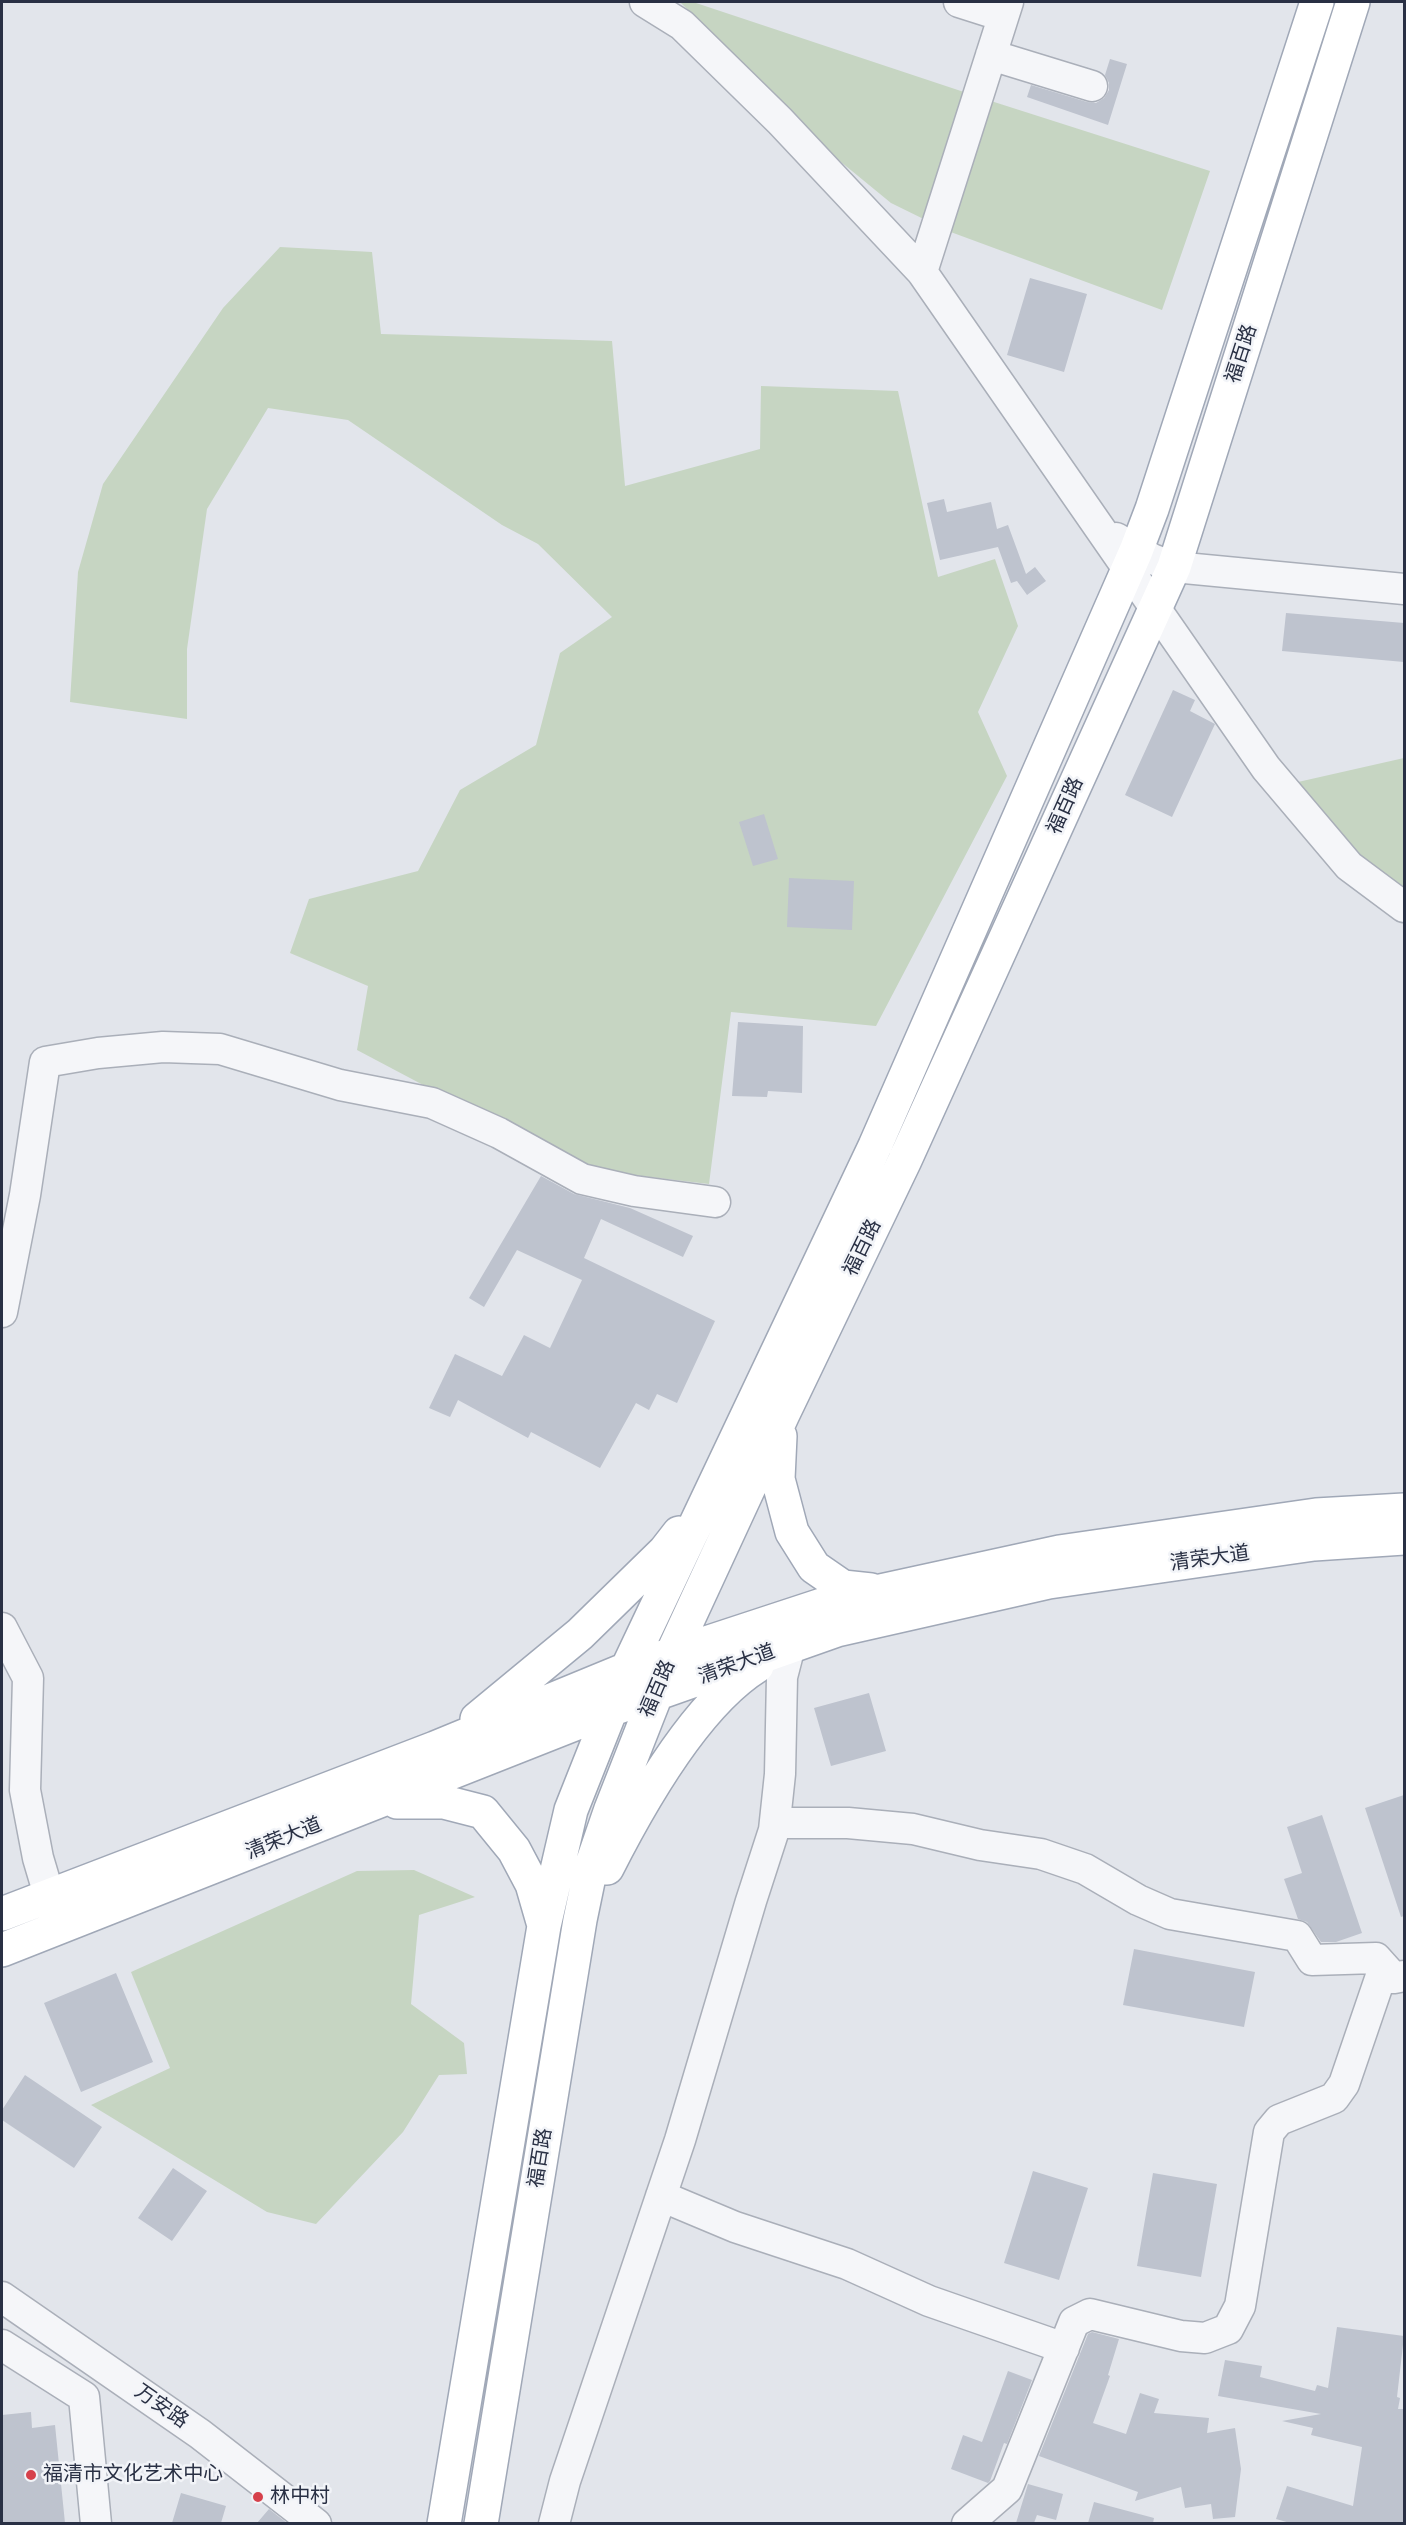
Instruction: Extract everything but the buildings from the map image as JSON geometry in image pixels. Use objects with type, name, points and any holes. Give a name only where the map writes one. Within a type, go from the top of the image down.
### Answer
[{"type":"main road","name":"福百路","points":[[444,2523],[544,1926],[571,1810],[627,1669],[875,1146],[1132,560],[1156,498],[1317,2]]},
{"type":"main road","name":"福百路","points":[[481,2523],[580,1920],[598,1848],[672,1654],[783,1414],[905,1160],[1174,567],[1353,2]]},
{"type":"main road","points":[[783,1414],[778,1479],[792,1532],[814,1567],[843,1587],[882,1591]]},
{"type":"main road","points":[[435,1748],[514,1690],[580,1635],[665,1551],[710,1493]]},
{"type":"main road","name":"清荣大道","points":[[2,1914],[435,1748],[627,1669],[834,1601],[1059,1552],[1316,1515],[1404,1510]]},
{"type":"main road","name":"清荣大道","points":[[2,1950],[610,1710],[837,1630],[1049,1582],[1314,1544],[1404,1538]]},
{"type":"main road","points":[[580,1920],[635,1817],[672,1756],[709,1709],[745,1673],[788,1647]]},
{"type":"main road","points":[[377,1802],[444,1802],[483,1812],[514,1850],[532,1884],[544,1926]]},
{"type":"street","points":[[645,2],[682,25],[780,121],[922,272],[1098,526],[1132,560],[1155,609],[1266,768],[1349,866],[1404,908]]},
{"type":"street","points":[[922,272],[1006,9],[958,2]]},
{"type":"street","points":[[991,55],[1092,86]]},
{"type":"street","points":[[1132,560],[1174,567],[1404,589]]},
{"type":"street","points":[[2,1312],[25,1194],[45,1062],[98,1053],[163,1047],[220,1049],[340,1085],[432,1103],[499,1133],[582,1179],[634,1191],[715,1202]]},
{"type":"street","points":[[2,1628],[28,1678],[25,1790],[38,1858],[49,1895]]},
{"type":"street","points":[[554,2523],[565,2481],[661,2196],[775,1823],[780,1774],[782,1677],[788,1647]]},
{"type":"street","points":[[775,1823],[848,1823],[913,1829],[980,1845],[1041,1854],[1085,1869],[1138,1900],[1170,1914],[1297,1936],[1312,1960],[1376,1958],[1394,1972],[1344,2084],[1334,2098],[1279,2120],[1269,2132],[1240,2306],[1228,2329],[1205,2338],[1181,2336],[1090,2314],[1074,2322],[1007,2489],[967,2523]]},
{"type":"street","points":[[661,2196],[735,2227],[847,2264],[929,2301],[1064,2348]]},
{"type":"street","name":"万安路","points":[[2,2297],[200,2434],[316,2523]]},
{"type":"street","points":[[2,2345],[84,2397],[96,2523]]},
{"type":"green space","points":[[680,2],[693,2],[1210,171],[1162,310],[948,231],[891,203],[830,153]]},
{"type":"green space","points":[[280,247],[372,252],[381,334],[612,341],[625,486],[760,449],[761,386],[898,391],[938,577],[995,559],[1018,626],[978,712],[1007,776],[876,1026],[731,1012],[709,1184],[582,1169],[357,1050],[368,986],[290,953],[309,899],[418,871],[460,790],[536,745],[560,653],[612,617],[538,544],[502,525],[348,420],[268,408],[207,509],[187,649],[187,719],[70,702],[78,572],[103,484],[223,308]]},
{"type":"green space","points":[[1404,758],[1404,895],[1349,851],[1298,782]]},
{"type":"green space","points":[[414,1870],[475,1897],[419,1915],[411,2004],[464,2043],[467,2074],[439,2075],[403,2132],[316,2224],[267,2212],[91,2105],[170,2068],[131,1972],[357,1871]]},
{"type":"place","name":"福清市文化艺术中心","points":[[31,2475]]},
{"type":"place","name":"林中村","points":[[258,2497]]}]
